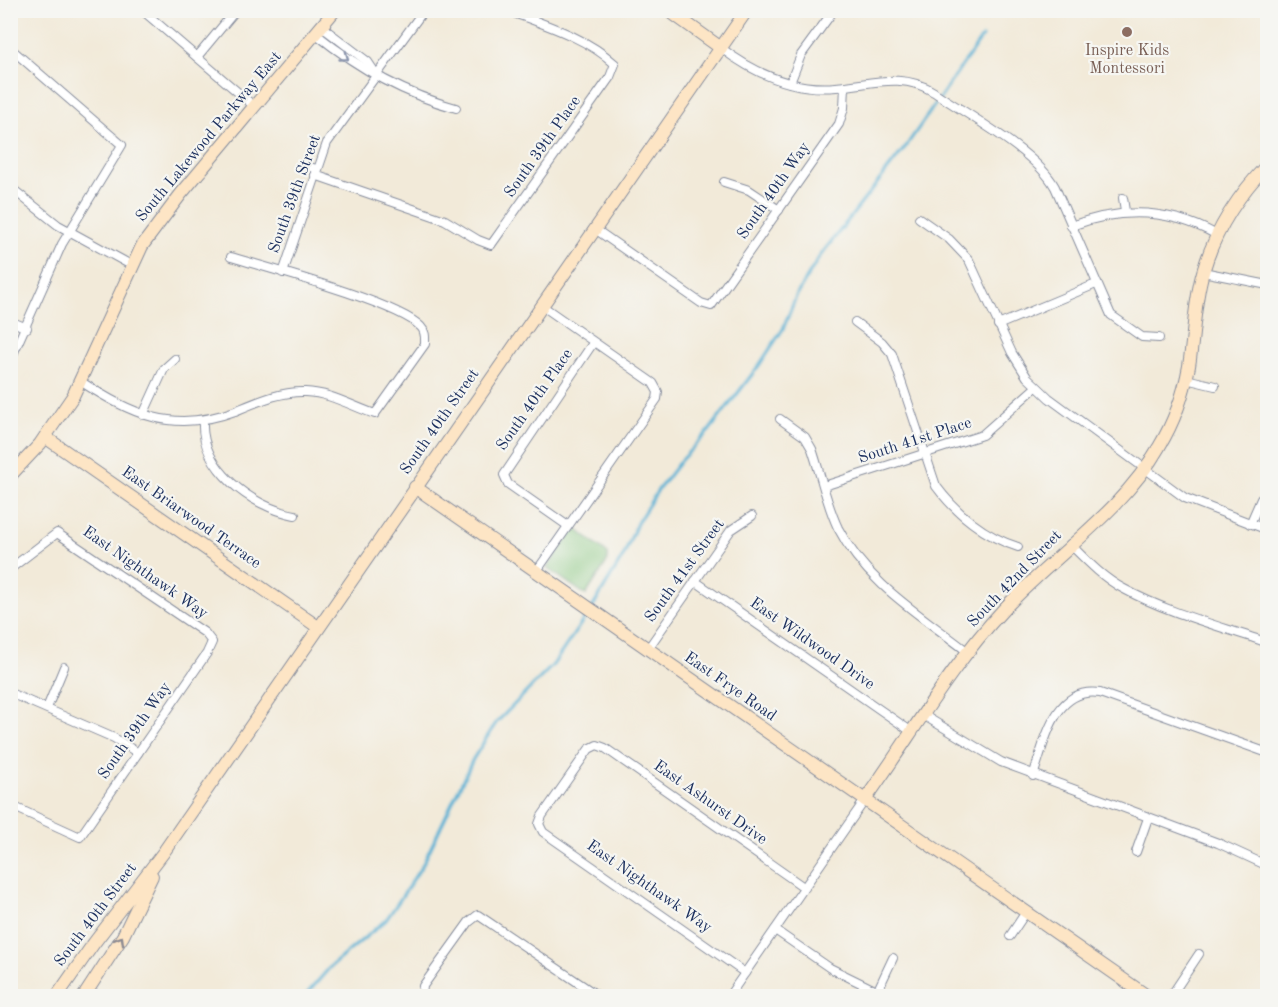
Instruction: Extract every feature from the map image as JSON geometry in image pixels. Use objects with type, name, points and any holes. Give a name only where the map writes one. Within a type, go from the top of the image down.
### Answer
[{"type":"street","points":[[142,10],[255,107]]},
{"type":"street","points":[[197,57],[236,10]]},
{"type":"street","name":"South Lakewood Parkway East","points":[[10,476],[45,437],[80,381],[131,265],[162,218],[335,10]]},
{"type":"street","name":"South 39th Street","points":[[282,273],[327,143],[424,10]]},
{"type":"street","name":"South 39th Place","points":[[316,172],[445,220],[478,240],[491,245],[610,77],[615,64],[604,54],[570,36],[506,10]]},
{"type":"street","points":[[668,10],[747,66],[790,83],[845,86],[912,80],[945,99],[1038,165],[1055,187],[1096,284],[1112,315],[1142,337],[1159,338]]},
{"type":"street","name":"South 40th Street","points":[[57,996],[94,943],[163,853],[747,10]]},
{"type":"street","points":[[790,83],[801,55],[834,10]]},
{"type":"street","points":[[319,31],[368,62],[376,74],[401,89],[456,108]]},
{"type":"street","points":[[10,48],[122,145],[69,231],[27,328],[10,361]]},
{"type":"street","name":"South 40th Way","points":[[594,229],[701,303],[711,306],[839,124],[844,108],[845,86]]},
{"type":"street","name":"South 42nd Street","points":[[729,996],[968,652],[1005,607],[1127,490],[1144,469],[1167,433],[1186,379],[1203,272],[1217,235],[1239,197],[1268,164]]},
{"type":"street","points":[[302,165],[316,172]]},
{"type":"street","points":[[724,182],[750,190],[778,210]]},
{"type":"street","points":[[10,187],[45,216],[131,265]]},
{"type":"street","points":[[1123,198],[1125,212]]},
{"type":"street","points":[[1071,226],[1101,215],[1125,212],[1168,216],[1198,225],[1217,235]]},
{"type":"street","points":[[919,218],[964,253],[977,273],[1012,354],[1036,387],[1185,498],[1268,530]]},
{"type":"street","points":[[80,381],[144,415],[172,422],[203,420],[286,393],[304,392],[321,394],[375,414],[424,344],[426,335],[421,327],[390,309],[231,257]]},
{"type":"street","points":[[1203,272],[1268,285]]},
{"type":"street","points":[[998,325],[1096,284]]},
{"type":"street","points":[[536,572],[657,399],[658,392],[653,383],[541,305]]},
{"type":"street","points":[[10,321],[27,328]]},
{"type":"street","points":[[855,322],[872,333],[892,354],[924,454],[936,486],[946,500],[984,531],[1000,541],[1018,547]]},
{"type":"street","name":"South 40th Place","points":[[568,526],[508,484],[504,475],[593,342]]},
{"type":"street","points":[[144,415],[161,374],[175,359]]},
{"type":"street","points":[[1186,379],[1215,386]]},
{"type":"street","name":"South 41st Place","points":[[824,486],[982,435],[1036,387]]},
{"type":"street","points":[[780,418],[805,437],[812,449],[837,526],[847,544],[871,576],[968,652]]},
{"type":"street","points":[[203,420],[202,433],[210,457],[220,471],[235,485],[278,512],[295,515]]},
{"type":"street","name":"East Briarwood Terrace","points":[[45,437],[318,627]]},
{"type":"street","name":"East Frye Road","points":[[415,487],[1147,996]]},
{"type":"street","points":[[1250,524],[1261,499]]},
{"type":"street","name":"South 41st Street","points":[[647,650],[731,530],[753,516]]},
{"type":"street","name":"East Nighthawk Way","points":[[10,569],[57,533],[195,627],[212,642]]},
{"type":"street","points":[[1070,544],[1103,575],[1122,588],[1164,606],[1268,643]]},
{"type":"street","name":"East Wildwood Drive","points":[[695,581],[912,732]]},
{"type":"street","name":"South 39th Way","points":[[10,804],[80,837],[207,653],[212,642]]},
{"type":"street","points":[[47,708],[64,667]]},
{"type":"street","points":[[1033,776],[1060,707],[1078,694],[1090,691],[1110,696],[1268,753]]},
{"type":"street","points":[[10,693],[114,738],[138,753]]},
{"type":"street","points":[[923,715],[971,746],[1033,776],[1218,843],[1268,866]]},
{"type":"street","name":"East Ashurst Drive","points":[[539,824],[589,749],[597,745],[605,748],[805,888]]},
{"type":"street","points":[[1136,852],[1148,818]]},
{"type":"street","name":"East Nighthawk Way","points":[[539,824],[543,831],[745,973]]},
{"type":"street","name":"South 40th Street","points":[[84,996],[123,936],[163,853]]},
{"type":"street","points":[[1010,936],[1026,912]]},
{"type":"street","points":[[422,996],[423,986],[469,922],[478,915],[598,996]]},
{"type":"street","points":[[775,930],[830,968],[887,996]]},
{"type":"street","points":[[1170,996],[1200,954]]},
{"type":"street","points":[[877,992],[893,958]]},
{"type":"green space","points":[[575,528],[608,554],[608,560],[586,595],[547,568]]},
{"type":"waterway","points":[[592,608],[624,555],[637,523],[658,490],[681,460],[709,431],[760,364],[783,329],[797,294],[820,256],[904,149],[982,37]]},
{"type":"waterway","points":[[305,996],[331,966],[386,920],[423,864],[473,759],[496,723],[553,665],[588,613]]},
{"type":"place","name":"Inspire Kids Montessori","points":[[1127,32]]}]
